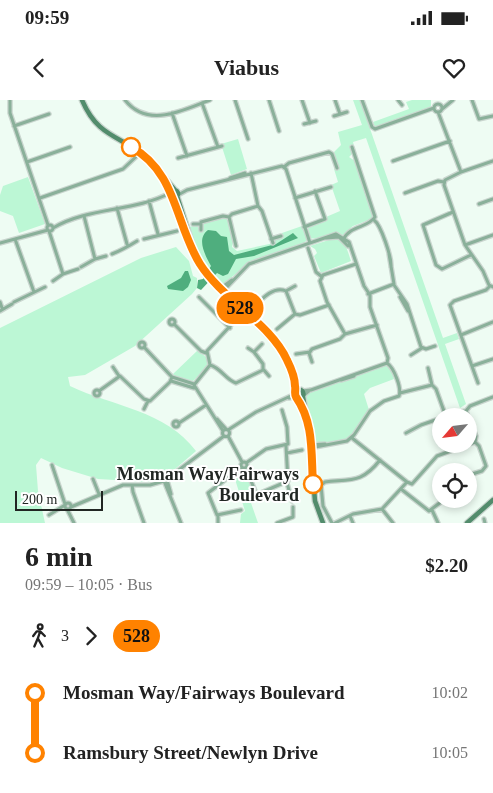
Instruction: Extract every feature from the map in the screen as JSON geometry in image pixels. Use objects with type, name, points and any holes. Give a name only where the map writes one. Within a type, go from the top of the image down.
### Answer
[{"type":"street","points":[[10,100],[10,113],[50,228],[63,274]]},
{"type":"street","points":[[82,100],[90,115],[102,129],[152,162],[174,194],[199,262],[204,270],[281,349],[304,408],[315,501],[323,523]]},
{"type":"street","points":[[126,100],[134,108],[148,115],[160,117],[210,100]]},
{"type":"street","points":[[235,100],[248,139]]},
{"type":"street","points":[[269,100],[279,131]]},
{"type":"street","points":[[302,100],[310,122]]},
{"type":"street","points":[[335,100],[340,114]]},
{"type":"street","points":[[362,100],[372,127],[375,130],[428,112],[453,100]]},
{"type":"street","points":[[398,100],[402,105]]},
{"type":"street","points":[[435,100],[461,172]]},
{"type":"street","points":[[472,100],[479,119],[493,116]]},
{"type":"street","points":[[178,158],[220,147],[202,103]]},
{"type":"street","points":[[334,116],[347,112]]},
{"type":"street","points":[[172,113],[187,156]]},
{"type":"street","points":[[14,126],[49,114]]},
{"type":"street","points":[[304,124],[316,121]]},
{"type":"street","points":[[393,161],[450,141]]},
{"type":"street","points":[[27,162],[70,147]]},
{"type":"street","points":[[352,147],[374,212],[374,220],[379,225],[389,254],[395,280],[394,285],[402,303],[410,314],[422,348]]},
{"type":"street","points":[[0,243],[84,216],[250,173],[279,166],[284,167],[289,163],[329,152],[332,154],[337,168]]},
{"type":"street","points":[[40,198],[123,169],[140,153]]},
{"type":"street","points":[[405,193],[437,181],[444,182],[461,172],[493,162]]},
{"type":"street","points":[[284,167],[310,243]]},
{"type":"street","points":[[250,173],[258,206],[272,241],[281,236]]},
{"type":"street","points":[[444,182],[465,245],[492,287],[451,303],[478,383]]},
{"type":"street","points":[[295,198],[331,187]]},
{"type":"street","points":[[304,227],[324,220],[315,191]]},
{"type":"street","points":[[479,204],[493,199]]},
{"type":"street","points":[[149,200],[158,234]]},
{"type":"street","points":[[193,224],[200,224],[221,217],[229,217],[232,214],[258,206]]},
{"type":"street","points":[[117,208],[127,244]]},
{"type":"street","points":[[453,212],[423,225],[436,265],[442,269],[471,256]]},
{"type":"street","points":[[84,216],[95,259]]},
{"type":"street","points":[[229,217],[236,246]]},
{"type":"street","points":[[344,238],[353,228],[374,220]]},
{"type":"street","points":[[200,224],[201,230]]},
{"type":"street","points":[[144,239],[176,231]]},
{"type":"street","points":[[465,245],[493,235]]},
{"type":"street","points":[[222,289],[249,264],[323,238],[336,236],[344,238],[351,250],[362,281],[362,287],[369,294],[370,307],[388,358],[387,363]]},
{"type":"street","points":[[15,239],[34,292]]},
{"type":"street","points":[[112,254],[127,244],[137,241]]},
{"type":"street","points":[[308,248],[316,272],[321,276]]},
{"type":"street","points":[[53,281],[63,274],[106,256]]},
{"type":"street","points":[[321,276],[356,264]]},
{"type":"street","points":[[321,276],[320,281],[329,305],[345,334]]},
{"type":"street","points":[[369,294],[394,285]]},
{"type":"street","points":[[0,302],[1,310],[45,286]]},
{"type":"street","points":[[252,309],[268,294],[282,289],[286,291],[295,286]]},
{"type":"street","points":[[286,291],[295,314]]},
{"type":"street","points":[[199,297],[231,326]]},
{"type":"street","points":[[277,329],[295,314],[300,315],[329,305]]},
{"type":"street","points":[[206,353],[245,312]]},
{"type":"street","points":[[461,335],[493,322]]},
{"type":"street","points":[[174,324],[199,350],[206,353],[210,365]]},
{"type":"street","points":[[296,354],[310,352],[313,348],[340,339],[345,334],[377,325]]},
{"type":"street","points":[[254,352],[262,344]]},
{"type":"street","points":[[411,355],[422,348],[427,349],[434,346]]},
{"type":"street","points":[[144,347],[172,379],[194,386],[226,433],[243,464]]},
{"type":"street","points":[[248,348],[254,352],[269,376]]},
{"type":"street","points":[[310,352],[312,362]]},
{"type":"street","points":[[472,366],[493,359]]},
{"type":"street","points":[[49,516],[59,509],[132,484],[150,485],[165,481],[226,433],[262,409],[340,380],[348,380],[358,374],[387,363]]},
{"type":"street","points":[[387,363],[392,368],[400,393]]},
{"type":"street","points":[[210,365],[217,367],[235,384],[263,369]]},
{"type":"street","points":[[194,386],[210,365]]},
{"type":"street","points":[[113,367],[119,376],[148,401]]},
{"type":"street","points":[[428,368],[441,408]]},
{"type":"street","points":[[100,391],[119,376]]},
{"type":"street","points":[[144,409],[148,401],[152,400],[172,379]]},
{"type":"street","points":[[310,446],[344,443],[352,438],[370,411],[400,393],[432,385]]},
{"type":"street","points":[[468,408],[493,397]]},
{"type":"street","points":[[179,423],[206,404]]},
{"type":"street","points":[[282,410],[288,442],[286,446],[289,479],[287,482],[292,501]]},
{"type":"street","points":[[406,434],[432,420]]},
{"type":"street","points":[[352,438],[407,482],[414,483],[440,455],[445,453]]},
{"type":"street","points":[[477,472],[484,470],[486,466],[478,445]]},
{"type":"street","points":[[218,523],[218,516],[214,512],[208,492],[243,464],[266,449],[286,446]]},
{"type":"street","points":[[287,453],[302,450]]},
{"type":"street","points":[[380,460],[369,474],[363,477],[325,482],[320,485],[323,506],[333,523],[350,516],[382,509],[407,482]]},
{"type":"street","points":[[52,465],[57,472],[74,523]]},
{"type":"street","points":[[93,478],[99,494]]},
{"type":"street","points":[[165,481],[182,523]]},
{"type":"street","points":[[251,481],[256,493]]},
{"type":"street","points":[[251,497],[256,493],[287,482]]},
{"type":"street","points":[[132,484],[144,523]]},
{"type":"street","points":[[401,489],[426,510],[434,508]]},
{"type":"street","points":[[467,523],[493,500]]},
{"type":"street","points":[[293,507],[293,517]]},
{"type":"street","points":[[382,509],[393,523]]},
{"type":"street","points":[[218,516],[241,510]]},
{"type":"street","points":[[432,510],[438,523]]},
{"type":"street","points":[[350,516],[353,523]]},
{"type":"street","points":[[293,517],[298,520]]},
{"type":"street","points":[[277,523],[293,517]]},
{"type":"shaded area","points":[[353,100],[360,100],[443,338],[457,333],[459,339],[445,344],[466,404],[460,408],[366,138],[353,142],[354,146],[351,147],[352,154],[349,157],[355,161],[374,218],[353,226],[343,235],[310,238],[308,228],[325,221],[326,217],[340,211],[331,185],[338,182],[334,169],[338,167],[334,152],[341,145],[338,132],[362,125]]},
{"type":"shaded area","points":[[412,100],[431,100],[431,106],[427,110],[375,127],[373,122],[409,109],[406,102]]},
{"type":"shaded area","points":[[238,139],[247,169],[231,175],[221,144]]},
{"type":"shaded area","points":[[28,177],[45,224],[19,233],[13,216],[0,211],[0,195],[3,186]]},
{"type":"shaded area","points":[[223,217],[227,219],[234,239],[232,247],[237,251],[274,243],[275,239],[282,237],[282,233],[302,226],[307,240],[304,243],[249,263],[222,285],[201,263],[189,227],[197,225],[200,230],[203,223]]},
{"type":"shaded area","points":[[208,230],[216,231],[221,236],[227,237],[229,251],[234,255],[276,244],[293,233],[298,238],[254,256],[236,259],[228,274],[223,276],[217,273],[201,290],[197,288],[198,280],[203,279],[211,266],[204,252],[202,242],[204,234]]},
{"type":"shaded area","points":[[332,239],[340,240],[343,243],[351,261],[321,273],[314,256],[317,253],[310,246]]},
{"type":"shaded area","points":[[176,247],[189,261],[193,276],[197,278],[197,288],[135,346],[85,375],[68,377],[70,386],[154,418],[183,437],[196,451],[167,476],[149,482],[98,479],[62,468],[41,458],[36,465],[38,491],[45,523],[0,523],[0,328],[141,258]]},
{"type":"shaded area","points":[[185,271],[188,271],[191,280],[188,287],[183,291],[168,289],[167,286],[181,278]]},
{"type":"shaded area","points":[[198,350],[207,359],[208,367],[193,381],[175,376],[173,374]]},
{"type":"shaded area","points":[[387,365],[390,367],[394,379],[370,388],[364,394],[369,410],[352,435],[347,440],[340,442],[313,442],[304,397],[308,393]]},
{"type":"shaded area","points":[[249,468],[254,480],[250,482],[254,492],[250,500],[258,523],[240,523],[241,514],[245,511],[234,476]]},
{"type":"bus line","name":"528","points":[[131,147],[148,159],[164,178],[170,196],[176,202],[191,248],[204,270],[281,349],[295,382],[295,396],[303,405],[307,418],[310,431],[313,484]]},
{"type":"place","name":"Mosman Way/Fairways Boulevard","points":[[313,484]]}]
